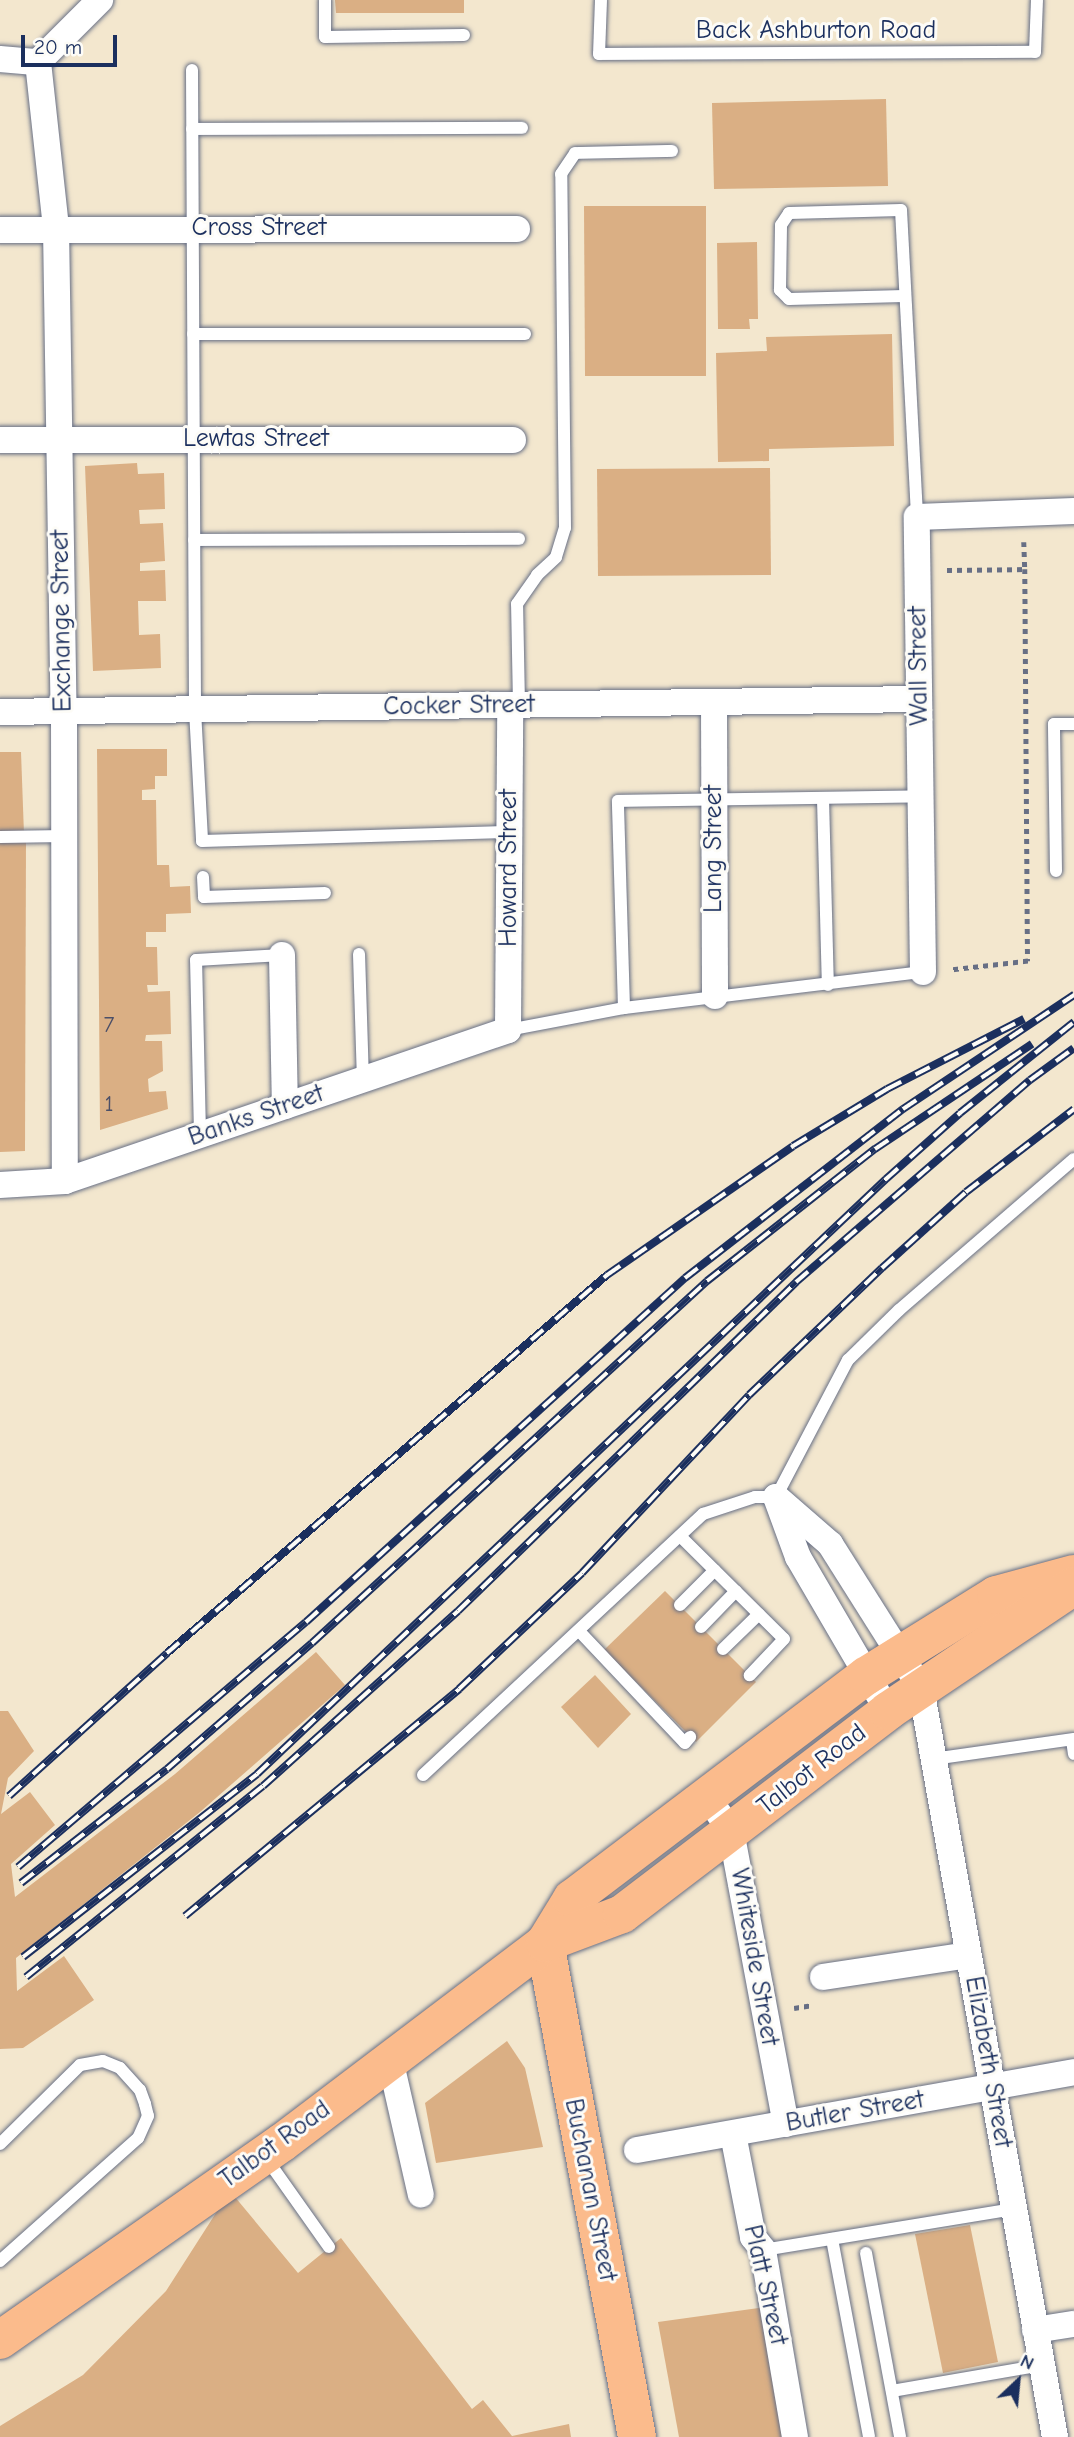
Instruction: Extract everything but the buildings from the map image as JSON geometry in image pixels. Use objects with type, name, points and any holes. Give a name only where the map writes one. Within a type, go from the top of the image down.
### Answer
[{"type":"main road","name":"Talbot Road","points":[[545,1943],[572,1899],[866,1676],[996,1595],[1074,1574]]},
{"type":"main road","name":"Talbot Road","points":[[0,2340],[264,2155],[545,1943],[622,1914],[888,1711],[1074,1586]]},
{"type":"main road","name":"Buchanan Street","points":[[545,1943],[637,2437]]},
{"type":"street","points":[[0,59],[38,62],[100,0]]},
{"type":"street","name":"Exchange Street","points":[[38,62],[56,228],[64,712],[65,1181]]},
{"type":"street","name":"Cross Street","points":[[0,230],[192,227],[517,229]]},
{"type":"street","name":"Lewtas Street","points":[[0,440],[513,440]]},
{"type":"street","points":[[917,517],[1074,511]]},
{"type":"street","name":"Wall Street","points":[[917,517],[923,972]]},
{"type":"street","name":"Cocker Street","points":[[0,712],[919,699]]},
{"type":"street","name":"Lang Street","points":[[714,703],[715,996]]},
{"type":"street","name":"Howard Street","points":[[508,1030],[509,832],[515,705]]},
{"type":"street","points":[[282,955],[285,1106]]},
{"type":"street","name":"Banks Street","points":[[0,1185],[65,1181],[508,1030]]},
{"type":"street","points":[[776,1497],[830,1544],[921,1688]]},
{"type":"street","points":[[776,1497],[798,1557],[888,1711]]},
{"type":"street","name":"Elizabeth Street","points":[[921,1688],[1055,2437]]},
{"type":"street","name":"Whiteside Street","points":[[707,1797],[731,1831],[786,2124]]},
{"type":"street","points":[[823,1977],[968,1955]]},
{"type":"street","points":[[390,2059],[421,2195]]},
{"type":"street","name":"Butler Street","points":[[636,2150],[1074,2072]]},
{"type":"street","name":"Platt Street","points":[[733,2134],[753,2237],[763,2250],[795,2437]]},
{"type":"street","points":[[1035,2330],[1074,2324]]},
{"type":"lane","points":[[325,0],[325,37],[464,35]]},
{"type":"lane","name":"Back Ashburton Road","points":[[601,0],[599,54],[1035,52],[1037,0]]},
{"type":"lane","points":[[192,70],[195,710],[202,844],[509,832]]},
{"type":"lane","points":[[192,130],[522,128]]},
{"type":"lane","points":[[515,705],[517,604],[537,575],[556,557],[565,528],[561,174],[575,153],[672,151]]},
{"type":"lane","points":[[904,296],[789,299],[780,290],[781,225],[789,213],[901,210],[917,517]]},
{"type":"lane","points":[[192,334],[525,334]]},
{"type":"lane","points":[[194,540],[519,539]]},
{"type":"lane","points":[[1056,871],[1055,724],[1074,724]]},
{"type":"lane","points":[[624,1007],[618,801],[921,796]]},
{"type":"lane","points":[[823,799],[828,985]]},
{"type":"lane","points":[[0,837],[65,836]]},
{"type":"lane","points":[[204,877],[204,897],[326,893]]},
{"type":"lane","points":[[359,954],[363,1079]]},
{"type":"lane","points":[[200,1135],[196,960],[282,955]]},
{"type":"lane","points":[[508,1030],[624,1007],[923,972]]},
{"type":"lane","points":[[424,1775],[703,1514],[755,1497],[776,1497],[849,1360],[899,1310],[1074,1159]]},
{"type":"lane","points":[[680,1535],[785,1639],[750,1675]]},
{"type":"lane","points":[[680,1605],[715,1570]]},
{"type":"lane","points":[[701,1627],[736,1591]]},
{"type":"lane","points":[[723,1649],[759,1614]]},
{"type":"lane","points":[[579,1631],[663,1714],[685,1742],[690,1737]]},
{"type":"lane","points":[[933,1759],[1073,1739],[1074,1754]]},
{"type":"lane","points":[[0,2144],[80,2066],[103,2061],[120,2068],[140,2090],[148,2116],[138,2138],[0,2261]]},
{"type":"lane","points":[[264,2155],[329,2247]]},
{"type":"lane","points":[[763,2250],[1014,2209]]},
{"type":"lane","points":[[832,2239],[869,2437]]},
{"type":"lane","points":[[866,2253],[900,2437]]},
{"type":"lane","points":[[892,2391],[1043,2365]]},
{"type":"path","points":[[918,570],[1025,569],[1028,961],[923,972]]},
{"type":"railway","points":[[18,1867],[306,1622],[685,1278],[903,1109],[1074,995]]},
{"type":"railway","points":[[9,1796],[167,1653],[607,1275],[793,1146],[887,1089],[1024,1019]]},
{"type":"railway","points":[[23,1957],[257,1774],[886,1179],[960,1113],[1074,1022]]},
{"type":"railway","points":[[21,1883],[167,1769],[312,1643],[707,1281],[875,1149],[1032,1044]]},
{"type":"railway","points":[[26,1977],[263,1786],[458,1611],[796,1282],[1030,1080],[1074,1048]]},
{"type":"railway","points":[[185,1916],[459,1689],[582,1573],[749,1395],[882,1268],[966,1192],[1074,1109]]}]
